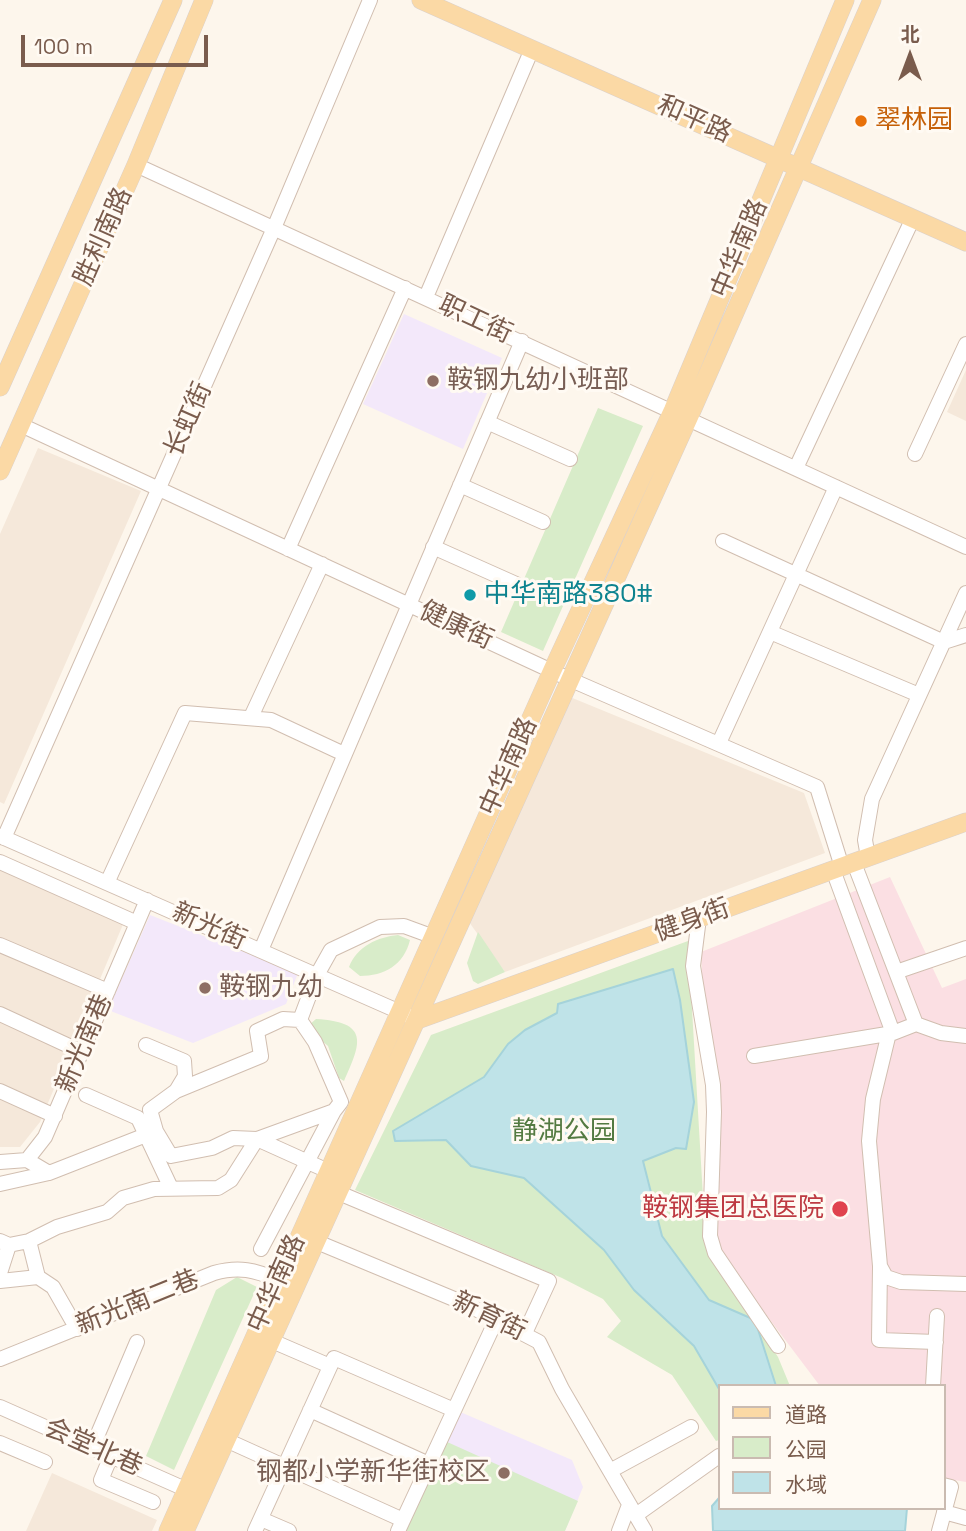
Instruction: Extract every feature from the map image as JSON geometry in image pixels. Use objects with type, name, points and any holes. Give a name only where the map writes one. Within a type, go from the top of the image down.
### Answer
[{"type":"main road","name":"胜利南路","points":[[0,387],[173,0]]},
{"type":"main road","name":"胜利南路","points":[[0,471],[136,164],[204,0]]},
{"type":"main road","name":"和平路","points":[[421,0],[966,242]]},
{"type":"main road","name":"中华南路","points":[[168,1531],[328,1171],[409,1016],[439,972],[569,679],[681,414],[778,158],[845,0]]},
{"type":"main road","name":"中华南路","points":[[409,1016],[434,937],[552,671],[681,414],[799,168],[872,0]]},
{"type":"main road","name":"健身街","points":[[409,1016],[699,919],[966,822]]},
{"type":"main road","points":[[185,1531],[339,1193],[409,1016]]},
{"type":"street","name":"长虹街","points":[[2,837],[274,228],[370,0]]},
{"type":"street","points":[[426,297],[532,49]]},
{"type":"street","name":"职工街","points":[[136,164],[966,547]]},
{"type":"street","points":[[796,468],[913,218]]},
{"type":"street","points":[[288,549],[405,288]]},
{"type":"street","points":[[261,950],[522,341]]},
{"type":"street","points":[[915,454],[966,344]]},
{"type":"street","points":[[487,422],[570,459]]},
{"type":"street","name":"健康街","points":[[21,425],[569,679],[817,787],[849,865]]},
{"type":"street","points":[[460,485],[543,522]]},
{"type":"street","points":[[719,743],[836,487]]},
{"type":"street","points":[[723,541],[943,642],[966,635]]},
{"type":"street","points":[[433,547],[516,584]]},
{"type":"street","points":[[251,717],[322,564]]},
{"type":"street","points":[[936,1342],[879,1340],[880,1266],[869,1141],[873,1099],[891,1033],[849,865],[865,840],[872,799],[966,593]]},
{"type":"street","points":[[770,632],[919,695]]},
{"type":"street","points":[[107,883],[185,713],[271,720],[344,754]]},
{"type":"street","name":"新光街","points":[[2,837],[409,1016]]},
{"type":"street","points":[[0,862],[138,923]]},
{"type":"street","points":[[849,865],[916,1024]]},
{"type":"street","name":"新光南巷","points":[[27,1160],[45,1137],[147,900]]},
{"type":"street","points":[[699,919],[693,966],[713,1085],[714,1112],[710,1236],[715,1252],[778,1346]]},
{"type":"street","points":[[300,1020],[317,975],[331,950],[380,927],[404,926],[434,937]]},
{"type":"street","points":[[0,945],[108,991]]},
{"type":"street","points":[[896,972],[966,948]]},
{"type":"street","points":[[0,1014],[82,1052]]},
{"type":"street","points":[[300,1020],[283,1019],[257,1031],[261,1056],[176,1091],[150,1111],[156,1131],[171,1156],[212,1148],[233,1139],[257,1139],[334,1111]]},
{"type":"street","points":[[261,1249],[341,1101],[315,1042],[300,1020]]},
{"type":"street","points":[[754,1056],[891,1033],[916,1024],[941,1033],[966,1036]]},
{"type":"street","points":[[146,1045],[184,1061],[185,1076],[176,1091]]},
{"type":"street","points":[[0,1091],[55,1115]]},
{"type":"street","points":[[86,1095],[138,1118],[171,1188]]},
{"type":"street","points":[[0,1184],[50,1172],[146,1135]]},
{"type":"street","points":[[257,1139],[328,1171]]},
{"type":"street","points":[[0,1273],[5,1243],[29,1241],[57,1227],[107,1212],[123,1198],[171,1188],[218,1188],[231,1180],[257,1139]]},
{"type":"street","points":[[0,1162],[27,1160],[50,1172]]},
{"type":"street","points":[[339,1193],[549,1281],[525,1333]]},
{"type":"street","points":[[29,1241],[38,1277]]},
{"type":"street","name":"新育街","points":[[317,1242],[497,1318],[539,1342],[562,1389],[645,1531]]},
{"type":"street","points":[[880,1266],[886,1277],[901,1282],[966,1284]]},
{"type":"street","name":"新光南二巷","points":[[0,1359],[171,1288],[232,1268],[253,1269],[278,1280]]},
{"type":"street","points":[[0,1281],[38,1277],[53,1287],[77,1329]]},
{"type":"street","points":[[933,1384],[937,1316]]},
{"type":"street","points":[[226,1440],[285,1466],[400,1526],[497,1318]]},
{"type":"street","points":[[272,1341],[330,1366]]},
{"type":"street","points":[[92,1448],[137,1342]]},
{"type":"street","points":[[289,1531],[258,1525],[334,1358],[454,1410]]},
{"type":"street","name":"会堂北巷","points":[[0,1407],[185,1489]]},
{"type":"street","points":[[310,1410],[429,1464]]},
{"type":"street","points":[[610,1472],[691,1427]]},
{"type":"street","points":[[0,1443],[45,1462]]},
{"type":"street","points":[[111,1456],[101,1480],[153,1502]]},
{"type":"street","points":[[620,1531],[632,1510],[717,1461]]},
{"type":"street","points":[[945,1486],[951,1487],[945,1509]]},
{"type":"street","points":[[939,1531],[945,1510]]},
{"type":"street","points":[[944,1513],[966,1518]]},
{"type":"shaded area","name":"鞍钢九幼小班部","points":[[404,314],[502,358],[463,449],[363,404]]},
{"type":"shaded area","points":[[966,370],[966,421],[947,412]]},
{"type":"shaded area","points":[[38,448],[141,491],[4,804],[0,802],[0,534]]},
{"type":"shaded area","points":[[570,697],[804,793],[825,853],[505,972],[469,922]]},
{"type":"shaded area","points":[[0,869],[124,922],[40,1122],[20,1147],[0,1147]]},
{"type":"shaded area","name":"鞍钢集团总医院","points":[[890,877],[942,988],[966,979],[966,1482],[945,1478],[945,1384],[818,1384],[715,1247],[701,952]]},
{"type":"shaded area","name":"鞍钢九幼","points":[[150,915],[298,973],[286,1004],[193,1043],[108,1010]]},
{"type":"shaded area","name":"钢都小学新华街校区","points":[[458,1411],[572,1460],[583,1487],[565,1531],[406,1531]]},
{"type":"shaded area","points":[[52,1473],[157,1520],[152,1531],[26,1531]]},
{"type":"green space","points":[[598,408],[643,426],[543,651],[501,632]]},
{"type":"green space","points":[[478,932],[505,972],[478,984],[473,981],[467,963]]},
{"type":"green space","points":[[398,935],[410,940],[403,956],[392,967],[377,974],[360,976],[349,967],[357,953],[369,944]]},
{"type":"green space","name":"静湖公园","points":[[688,941],[706,1248],[778,1357],[789,1384],[718,1384],[716,1441],[672,1375],[607,1337],[621,1321],[603,1299],[562,1278],[355,1190],[431,1035]]},
{"type":"green space","points":[[316,1019],[345,1024],[357,1036],[355,1055],[344,1081],[339,1078],[328,1046],[309,1030],[309,1025]]},
{"type":"green space","points":[[237,1277],[257,1287],[174,1470],[146,1456],[216,1290]]},
{"type":"green space","name":"钢都小学新华街校区","points":[[445,1441],[578,1501],[565,1531],[406,1531]]},
{"type":"water","points":[[673,969],[694,1102],[686,1149],[676,1148],[643,1161],[662,1236],[709,1300],[755,1320],[775,1384],[718,1384],[718,1387],[694,1346],[634,1290],[604,1250],[524,1178],[471,1166],[446,1140],[395,1141],[393,1131],[484,1077],[508,1044],[525,1030],[557,1013],[558,1004]]},
{"type":"water","points":[[718,1499],[718,1510],[907,1510],[905,1531],[713,1531],[712,1506]]},
{"type":"place","name":"翠林园","points":[[861,121]]},
{"type":"place","name":"鞍钢九幼小班部","points":[[433,381]]},
{"type":"place","name":"中华南路380#","points":[[470,595]]},
{"type":"place","name":"鞍钢九幼","points":[[205,988]]},
{"type":"place","name":"鞍钢集团总医院","points":[[840,1209]]},
{"type":"place","name":"钢都小学新华街校区","points":[[504,1473]]}]
